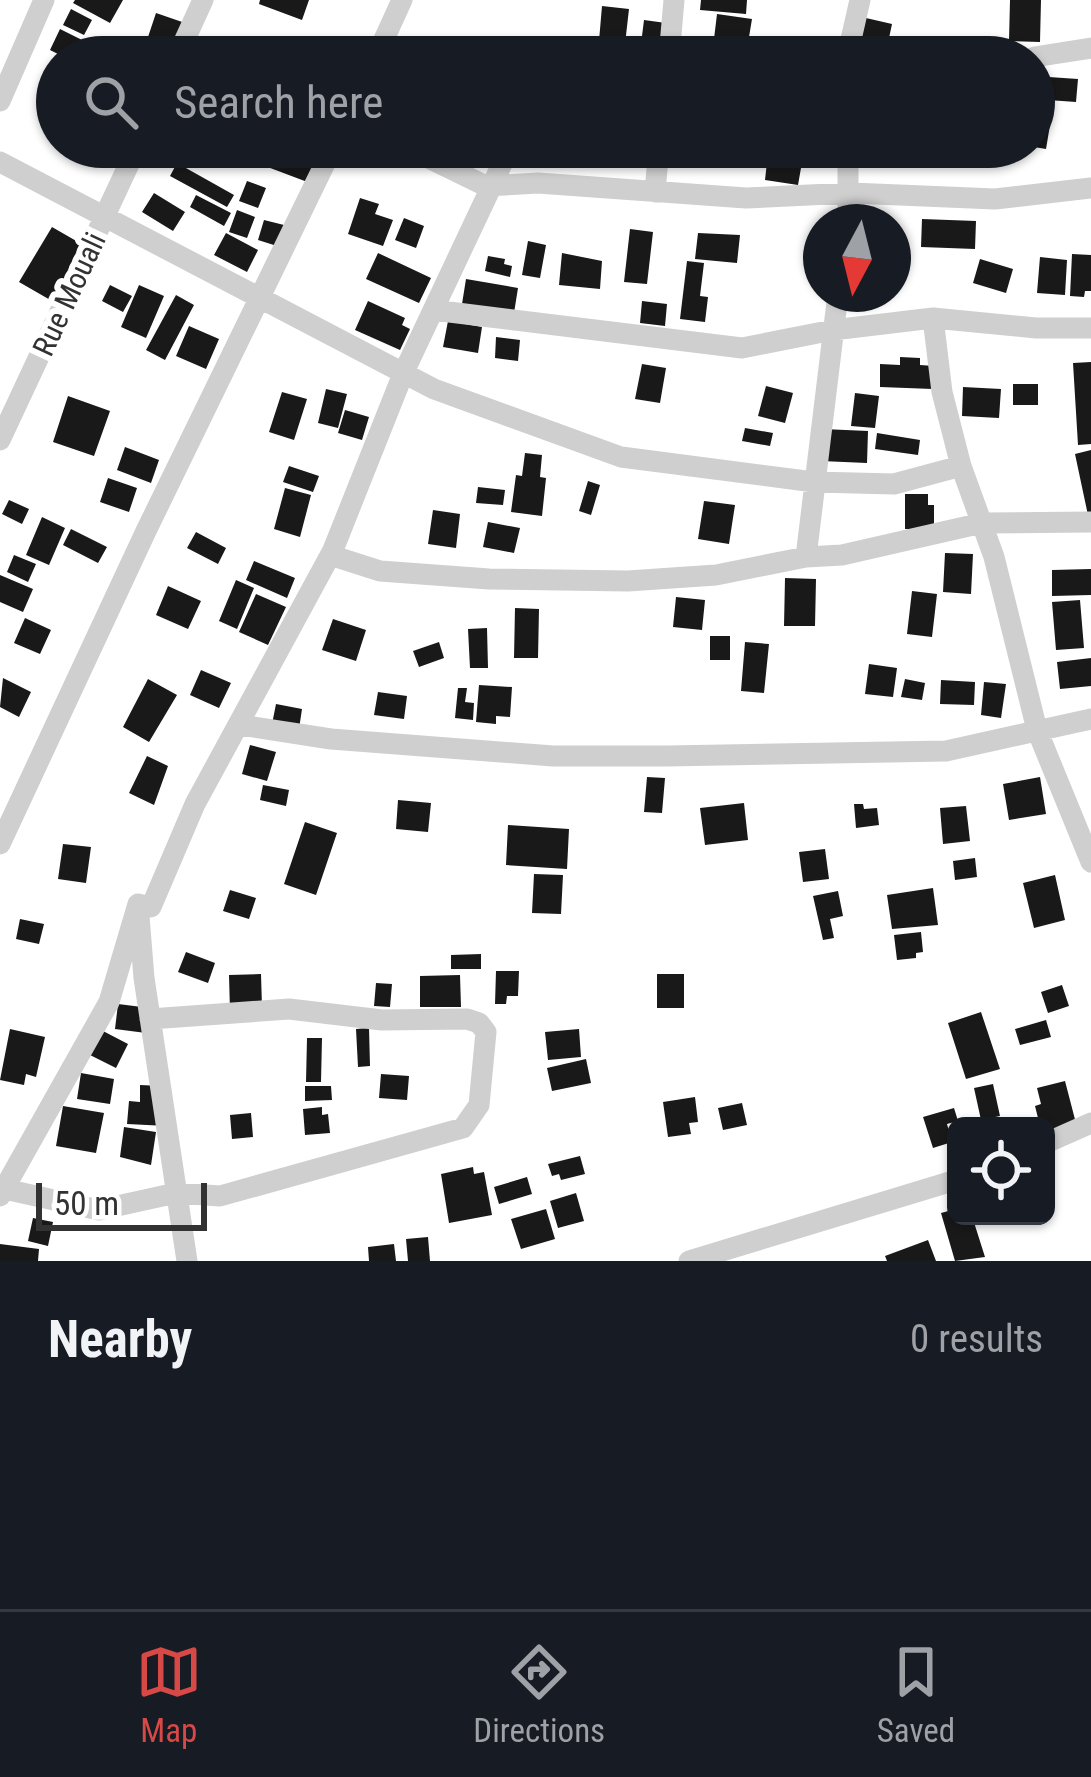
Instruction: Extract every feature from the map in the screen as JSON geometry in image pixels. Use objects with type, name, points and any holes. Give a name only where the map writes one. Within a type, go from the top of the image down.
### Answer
[{"type":"street","points":[[0,101],[44,0]]},
{"type":"street","points":[[187,36],[203,0]]},
{"type":"street","points":[[386,36],[402,0]]},
{"type":"street","points":[[671,36],[674,0]]},
{"type":"street","points":[[852,36],[860,0]]},
{"type":"street","points":[[1055,54],[1091,48]]},
{"type":"street","points":[[0,162],[434,389],[621,457],[814,482],[894,484],[961,466]]},
{"type":"street","name":"Rue Mouali","points":[[0,440],[127,168]]},
{"type":"street","points":[[0,844],[323,168]]},
{"type":"street","points":[[453,168],[491,185],[538,183],[746,198],[850,193],[995,200],[1091,188]]},
{"type":"street","points":[[138,904],[151,907],[195,804],[330,555],[403,374],[500,168]]},
{"type":"street","points":[[655,192],[657,168]]},
{"type":"street","points":[[849,168],[849,204]]},
{"type":"street","points":[[433,310],[742,348],[832,330],[933,318],[1091,328]]},
{"type":"street","points":[[806,557],[835,312]]},
{"type":"street","points":[[933,318],[942,392],[961,466],[994,556],[1036,730],[1091,862]]},
{"type":"street","points":[[330,555],[380,571],[489,579],[628,581],[716,575],[806,557],[842,555],[982,523],[1091,522]]},
{"type":"street","points":[[241,724],[331,739],[553,756],[946,752],[1091,719]]},
{"type":"street","points":[[138,904],[150,1018],[187,1261]]},
{"type":"street","points":[[138,904],[109,1002],[1,1191],[99,1210],[176,1193],[220,1196],[463,1128],[479,1106],[486,1032],[467,1018],[382,1020],[289,1009],[150,1018]]},
{"type":"street","points":[[1055,1139],[1091,1123]]},
{"type":"street","points":[[689,1261],[947,1183]]},
{"type":"building","points":[[123,0],[110,23],[73,3]]},
{"type":"building","points":[[260,0],[309,0],[302,20],[259,4]]},
{"type":"building","points":[[701,0],[747,0],[746,14],[700,10]]},
{"type":"building","points":[[1010,0],[1041,0],[1040,36],[1009,36]]},
{"type":"building","points":[[602,6],[629,9],[626,36],[599,36]]},
{"type":"building","points":[[71,9],[92,20],[84,35],[63,25]]},
{"type":"building","points":[[156,13],[188,24],[184,36],[148,36]]},
{"type":"building","points":[[717,14],[752,19],[749,36],[714,36]]},
{"type":"building","points":[[866,18],[892,24],[889,36],[862,36]]},
{"type":"building","points":[[644,20],[666,23],[664,36],[642,36]]},
{"type":"building","points":[[1055,77],[1078,79],[1076,102],[1055,100]]},
{"type":"building","points":[[174,168],[186,168],[234,195],[227,207],[170,176]]},
{"type":"building","points":[[270,168],[316,168],[310,183]]},
{"type":"building","points":[[766,168],[801,168],[798,185],[765,180]]},
{"type":"building","points":[[247,181],[266,188],[258,208],[239,201]]},
{"type":"building","points":[[154,193],[185,212],[173,231],[142,212]]},
{"type":"building","points":[[196,195],[231,213],[224,226],[190,207]]},
{"type":"building","points":[[360,198],[379,204],[375,214],[393,220],[383,246],[348,234]]},
{"type":"building","points":[[237,210],[255,217],[247,238],[229,232]]},
{"type":"building","points":[[404,218],[424,226],[416,248],[395,240]]},
{"type":"building","points":[[922,219],[976,221],[975,249],[921,247]]},
{"type":"building","points":[[264,220],[284,225],[277,246],[258,240]]},
{"type":"building","points":[[52,227],[85,246],[52,301],[19,282]]},
{"type":"building","points":[[630,229],[653,232],[647,284],[624,282]]},
{"type":"building","points":[[226,233],[258,250],[247,272],[214,255]]},
{"type":"building","points":[[698,233],[740,235],[737,263],[695,259]]},
{"type":"building","points":[[528,241],[546,245],[540,278],[522,275]]},
{"type":"building","points":[[378,253],[431,278],[419,303],[366,279]]},
{"type":"building","points":[[562,253],[602,261],[600,289],[559,285]]},
{"type":"building","points":[[1072,254],[1091,255],[1091,291],[1085,291],[1084,297],[1070,296]]},
{"type":"building","points":[[488,256],[505,259],[504,264],[512,266],[510,277],[485,271]]},
{"type":"building","points":[[1040,257],[1067,260],[1065,295],[1037,293]]},
{"type":"building","points":[[980,259],[1013,269],[1006,293],[973,283]]},
{"type":"building","points":[[687,261],[704,263],[700,296],[708,297],[705,322],[680,319]]},
{"type":"building","points":[[466,279],[518,288],[514,313],[462,304]]},
{"type":"building","points":[[110,285],[132,296],[123,312],[102,301]]},
{"type":"building","points":[[139,285],[164,296],[146,338],[121,327]]},
{"type":"building","points":[[176,295],[194,305],[165,360],[146,350]]},
{"type":"building","points":[[368,301],[405,318],[402,325],[410,329],[400,350],[355,330]]},
{"type":"building","points":[[642,301],[667,304],[665,326],[640,323]]},
{"type":"building","points":[[448,321],[482,327],[478,353],[443,347]]},
{"type":"building","points":[[189,326],[219,339],[206,369],[176,356]]},
{"type":"building","points":[[496,337],[520,340],[518,361],[495,358]]},
{"type":"building","points":[[900,357],[920,358],[920,365],[934,366],[933,389],[880,387],[880,364],[900,365]]},
{"type":"building","points":[[1091,362],[1091,444],[1078,445],[1073,363]]},
{"type":"building","points":[[642,364],[666,368],[660,403],[635,399]]},
{"type":"building","points":[[1013,384],[1038,384],[1038,405],[1013,405]]},
{"type":"building","points":[[766,386],[793,393],[785,423],[758,416]]},
{"type":"building","points":[[963,387],[1001,389],[999,418],[962,416]]},
{"type":"building","points":[[326,389],[347,394],[338,428],[318,423]]},
{"type":"building","points":[[282,392],[307,399],[294,440],[269,432]]},
{"type":"building","points":[[855,393],[879,396],[875,428],[851,426]]},
{"type":"building","points":[[68,396],[110,411],[94,456],[53,442]]},
{"type":"building","points":[[345,410],[369,417],[362,440],[338,433]]},
{"type":"building","points":[[745,428],[773,433],[770,446],[742,441]]},
{"type":"building","points":[[823,429],[868,431],[867,463],[821,461]]},
{"type":"building","points":[[877,433],[920,440],[918,455],[875,449]]},
{"type":"building","points":[[125,447],[159,460],[151,483],[117,470]]},
{"type":"building","points":[[1091,450],[1091,520],[1089,520],[1075,454]]},
{"type":"building","points":[[525,453],[542,455],[540,477],[546,478],[542,516],[511,512],[516,475],[522,476]]},
{"type":"building","points":[[289,466],[319,476],[313,492],[283,482]]},
{"type":"building","points":[[108,478],[137,488],[129,512],[100,502]]},
{"type":"building","points":[[588,481],[600,485],[591,515],[579,511]]},
{"type":"building","points":[[478,487],[505,490],[503,505],[476,503]]},
{"type":"building","points":[[285,488],[311,495],[300,537],[274,529]]},
{"type":"building","points":[[905,494],[928,494],[928,505],[934,505],[934,529],[905,529]]},
{"type":"building","points":[[9,500],[29,509],[22,524],[2,514]]},
{"type":"building","points":[[704,501],[735,505],[729,544],[698,539]]},
{"type":"building","points":[[433,510],[460,514],[456,548],[428,544]]},
{"type":"building","points":[[42,517],[65,528],[49,565],[26,555]]},
{"type":"building","points":[[488,522],[520,528],[514,553],[483,547]]},
{"type":"building","points":[[71,529],[107,547],[98,563],[63,545]]},
{"type":"building","points":[[196,532],[226,548],[218,564],[187,548]]},
{"type":"building","points":[[945,553],[973,554],[971,594],[943,592]]},
{"type":"building","points":[[14,555],[36,564],[28,582],[7,572]]},
{"type":"building","points":[[254,561],[295,578],[287,598],[246,580]]},
{"type":"building","points":[[1091,569],[1091,595],[1052,596],[1052,570]]},
{"type":"building","points":[[0,575],[33,589],[23,612],[0,602]]},
{"type":"building","points":[[785,578],[816,579],[815,626],[784,626]]},
{"type":"building","points":[[236,580],[254,588],[237,629],[219,621]]},
{"type":"building","points":[[168,586],[201,601],[188,629],[156,615]]},
{"type":"building","points":[[912,591],[937,594],[932,637],[907,634]]},
{"type":"building","points":[[256,594],[286,607],[268,645],[239,632]]},
{"type":"building","points":[[676,597],[705,600],[702,630],[673,627]]},
{"type":"building","points":[[1080,600],[1084,648],[1056,650],[1052,602]]},
{"type":"building","points":[[515,608],[539,609],[538,658],[514,658]]},
{"type":"building","points":[[25,618],[51,630],[40,654],[14,643]]},
{"type":"building","points":[[333,619],[366,630],[356,661],[322,650]]},
{"type":"building","points":[[487,628],[488,668],[470,668],[468,629]]},
{"type":"building","points":[[710,636],[730,636],[730,660],[710,660]]},
{"type":"building","points":[[439,642],[444,658],[419,667],[413,651]]},
{"type":"building","points":[[745,642],[769,644],[764,693],[741,691]]},
{"type":"building","points":[[1091,658],[1091,686],[1060,689],[1057,662]]},
{"type":"building","points":[[869,664],[897,668],[893,697],[865,694]]},
{"type":"building","points":[[201,670],[231,683],[219,708],[190,695]]},
{"type":"building","points":[[3,678],[31,692],[19,717],[0,707]]},
{"type":"building","points":[[148,679],[177,695],[149,742],[123,727]]},
{"type":"building","points":[[905,679],[925,683],[922,700],[901,697]]},
{"type":"building","points":[[941,680],[975,682],[974,705],[940,704]]},
{"type":"building","points":[[984,682],[1006,684],[1001,718],[981,715]]},
{"type":"building","points":[[479,685],[512,687],[510,717],[496,716],[496,724],[476,722]]},
{"type":"building","points":[[458,688],[467,688],[465,702],[474,703],[473,720],[455,718]]},
{"type":"building","points":[[378,692],[407,696],[404,719],[374,715]]},
{"type":"building","points":[[276,704],[302,709],[299,729],[272,724]]},
{"type":"building","points":[[250,745],[276,752],[267,781],[242,774]]},
{"type":"building","points":[[147,756],[168,766],[154,805],[129,793]]},
{"type":"building","points":[[647,777],[665,778],[662,813],[644,812]]},
{"type":"building","points":[[1040,777],[1046,814],[1009,820],[1003,784]]},
{"type":"building","points":[[263,785],[289,790],[286,806],[260,800]]},
{"type":"building","points":[[398,800],[431,803],[428,832],[396,829]]},
{"type":"building","points":[[744,803],[748,840],[705,845],[700,808]]},
{"type":"building","points":[[854,804],[877,808],[879,825],[856,828]]},
{"type":"building","points":[[966,806],[970,841],[943,844],[940,808]]},
{"type":"building","points":[[305,822],[337,833],[316,895],[284,884]]},
{"type":"building","points":[[508,825],[569,829],[567,869],[506,865]]},
{"type":"building","points":[[63,844],[91,847],[86,883],[58,879]]},
{"type":"building","points":[[825,849],[829,879],[803,882],[799,852]]},
{"type":"building","points":[[975,858],[977,877],[955,880],[953,861]]},
{"type":"building","points":[[534,874],[563,875],[561,914],[532,913]]},
{"type":"building","points":[[1055,875],[1065,920],[1034,928],[1023,883]]},
{"type":"building","points":[[933,888],[938,925],[892,929],[887,895]]},
{"type":"building","points":[[230,890],[256,898],[249,919],[223,911]]},
{"type":"building","points":[[838,891],[843,916],[830,919],[834,938],[823,940],[813,896]]},
{"type":"building","points":[[20,919],[44,924],[39,944],[16,939]]},
{"type":"building","points":[[921,932],[923,952],[916,953],[916,958],[897,960],[894,935]]},
{"type":"building","points":[[186,952],[215,963],[208,983],[178,972]]},
{"type":"building","points":[[481,954],[481,969],[451,969],[451,955]]},
{"type":"building","points":[[496,971],[519,971],[518,996],[507,996],[506,1004],[495,1004]]},
{"type":"building","points":[[261,974],[262,1007],[230,1012],[229,975]]},
{"type":"building","points":[[657,974],[684,974],[684,1008],[657,1008]]},
{"type":"building","points":[[460,975],[461,1007],[420,1007],[420,976]]},
{"type":"building","points":[[376,983],[392,984],[390,1007],[374,1006]]},
{"type":"building","points":[[1062,985],[1069,1006],[1048,1013],[1041,992]]},
{"type":"building","points":[[118,1004],[150,1008],[146,1033],[115,1029]]},
{"type":"building","points":[[981,1012],[1000,1069],[966,1079],[948,1023]]},
{"type":"building","points":[[1046,1020],[1051,1037],[1020,1045],[1015,1029]]},
{"type":"building","points":[[369,1028],[370,1066],[358,1067],[356,1029]]},
{"type":"building","points":[[10,1029],[45,1037],[36,1077],[26,1074],[24,1085],[0,1080]]},
{"type":"building","points":[[579,1029],[581,1057],[548,1060],[545,1032]]},
{"type":"building","points":[[103,1031],[128,1044],[116,1068],[90,1055]]},
{"type":"building","points":[[307,1038],[322,1038],[321,1082],[306,1082]]},
{"type":"building","points":[[586,1059],[591,1083],[552,1091],[547,1068]]},
{"type":"building","points":[[81,1073],[114,1079],[110,1104],[77,1099]]},
{"type":"building","points":[[381,1074],[409,1076],[407,1100],[379,1098]]},
{"type":"building","points":[[1065,1081],[1078,1131],[1055,1138],[1055,1117],[1038,1117],[1037,1088]]},
{"type":"building","points":[[993,1084],[1000,1116],[980,1117],[974,1088]]},
{"type":"building","points":[[140,1085],[162,1086],[167,1126],[127,1124],[129,1101],[140,1102]]},
{"type":"building","points":[[305,1086],[331,1086],[332,1100],[305,1101]]},
{"type":"building","points":[[695,1097],[698,1122],[689,1123],[691,1134],[668,1137],[663,1102]]},
{"type":"building","points":[[742,1103],[747,1125],[723,1130],[718,1108]]},
{"type":"building","points":[[63,1106],[104,1113],[96,1153],[56,1146]]},
{"type":"building","points":[[322,1107],[322,1115],[328,1114],[330,1133],[305,1135],[303,1109]]},
{"type":"building","points":[[954,1108],[957,1117],[947,1117],[947,1144],[933,1148],[923,1117]]},
{"type":"building","points":[[251,1113],[253,1137],[232,1139],[230,1115]]},
{"type":"building","points":[[124,1127],[156,1132],[151,1165],[120,1157]]},
{"type":"building","points":[[580,1156],[585,1174],[561,1180],[559,1174],[552,1176],[548,1164]]},
{"type":"building","points":[[473,1167],[474,1174],[484,1172],[492,1215],[449,1223],[441,1174]]},
{"type":"building","points":[[527,1177],[532,1194],[499,1204],[494,1187]]},
{"type":"building","points":[[576,1193],[584,1221],[558,1228],[550,1201]]},
{"type":"building","points":[[546,1209],[555,1239],[521,1249],[511,1219]]},
{"type":"building","points":[[947,1211],[947,1225],[975,1225],[985,1257],[955,1261],[941,1213]]},
{"type":"building","points":[[33,1218],[53,1222],[48,1246],[28,1241]]},
{"type":"building","points":[[428,1237],[430,1261],[408,1261],[406,1239]]},
{"type":"building","points":[[928,1240],[936,1261],[887,1261],[885,1256]]},
{"type":"building","points":[[0,1244],[39,1249],[38,1261],[0,1261]]},
{"type":"building","points":[[394,1244],[396,1261],[369,1261],[368,1247]]}]
